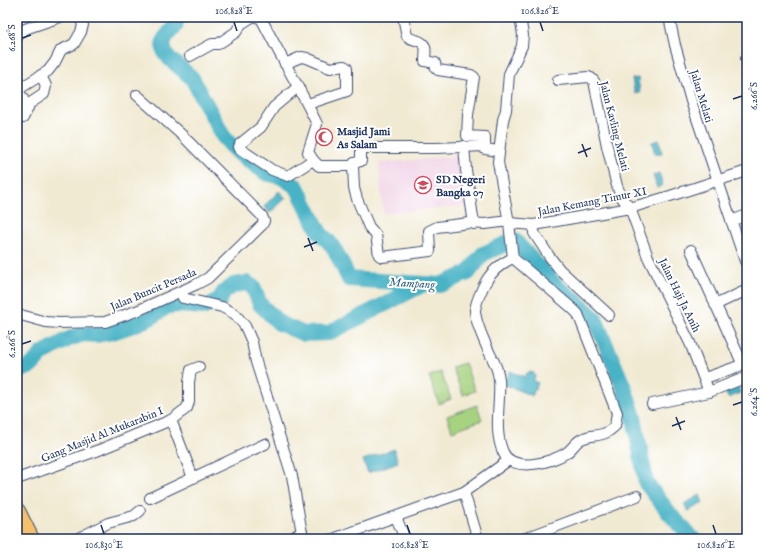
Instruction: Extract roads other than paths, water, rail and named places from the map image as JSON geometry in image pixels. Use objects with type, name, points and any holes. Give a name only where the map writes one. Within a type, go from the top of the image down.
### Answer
[{"type":"main road","points":[[17,511],[22,538]]},
{"type":"street","points":[[17,37],[24,29],[60,17]]},
{"type":"street","points":[[20,115],[27,112],[27,105],[19,92],[19,89],[48,71],[55,62],[61,50],[74,44],[83,25],[80,17]]},
{"type":"street","points":[[190,56],[212,44],[218,44],[236,32],[241,24],[252,17]]},
{"type":"street","points":[[256,17],[261,18],[285,64],[299,86],[318,124],[308,152],[312,160],[318,166],[353,166],[354,163],[361,161],[361,150],[363,148],[437,148],[484,146]]},
{"type":"street","points":[[403,17],[407,36],[422,42],[426,48],[425,61],[435,63],[438,70],[471,74],[474,77],[468,115],[467,136],[485,137],[484,148],[486,150],[499,151]]},
{"type":"street","points":[[512,254],[498,266],[486,282],[479,295],[475,311],[484,340],[499,376],[500,394],[497,411],[503,452],[509,460],[532,465],[558,458],[568,452],[577,442],[584,438],[605,433],[615,426],[618,413],[578,314],[512,254],[510,224],[503,185],[499,172],[499,151],[503,120],[506,110],[508,74],[522,46],[523,35],[520,17]]},
{"type":"street","name":"Jalan Melati","points":[[668,17],[691,101],[746,261]]},
{"type":"street","points":[[285,64],[301,57],[330,68],[344,66],[346,68],[347,91],[308,104]]},
{"type":"street","points":[[27,105],[44,94],[46,86],[41,75]]},
{"type":"street","name":"Jalan Kavling Melati","points":[[558,80],[588,77],[594,81],[607,146],[617,186],[622,198],[630,208]]},
{"type":"street","points":[[299,86],[274,108],[260,127],[240,144],[239,147],[272,170],[288,176],[312,160]]},
{"type":"street","name":"Jalan Buncit Persada","points":[[17,314],[46,322],[87,323],[105,322],[139,310],[208,278],[262,225],[264,221],[262,216],[183,136],[137,95]]},
{"type":"street","points":[[464,146],[474,224]]},
{"type":"street","name":"Jalan Kemang Timur XI","points":[[353,166],[354,188],[357,199],[369,227],[376,235],[379,255],[382,257],[430,251],[429,231],[433,228],[469,223],[529,224],[630,208],[747,171]]},
{"type":"street","name":"Jalan Haji Ja Anih","points":[[630,208],[648,257],[688,338],[709,392]]},
{"type":"street","points":[[731,221],[747,216]]},
{"type":"street","points":[[529,224],[549,256],[560,270],[609,315]]},
{"type":"street","points":[[691,250],[742,363],[740,366],[708,377]]},
{"type":"street","points":[[715,305],[747,290]]},
{"type":"street","points":[[183,298],[222,307],[235,314],[245,326],[249,334],[292,476],[302,535],[290,539]]},
{"type":"street","name":"Gang Masjid Al Mukarabin I","points":[[17,479],[99,450],[171,420],[187,408],[190,402],[189,382],[191,370],[199,368]]},
{"type":"street","points":[[652,404],[709,392],[747,377]]},
{"type":"street","points":[[171,420],[193,478]]},
{"type":"street","points":[[150,498],[265,444]]},
{"type":"street","points":[[333,539],[464,492],[509,460]]},
{"type":"street","points":[[464,492],[477,539]]},
{"type":"street","points":[[523,539],[637,496]]},
{"type":"street","points":[[77,539],[108,523],[134,516],[140,511]]},
{"type":"street","points":[[396,516],[405,539]]},
{"type":"water","points":[[638,78],[640,93],[635,94],[632,79]]},
{"type":"water","points":[[659,140],[662,153],[655,155],[652,142]]},
{"type":"water","points":[[659,173],[663,185],[657,188],[653,175]]},
{"type":"water","points":[[279,191],[286,198],[270,213],[264,206]]},
{"type":"water","points":[[510,371],[525,377],[529,372],[534,373],[535,377],[533,381],[538,383],[532,396],[504,384]]},
{"type":"water","points":[[738,386],[740,393],[728,398],[725,391]]},
{"type":"water","points":[[394,449],[398,462],[368,473],[363,460]]},
{"type":"water","points":[[700,495],[703,503],[688,511],[684,504]]},
{"type":"waterway","name":"Mampang","points":[[174,17],[176,22],[175,26],[165,38],[163,45],[165,53],[192,78],[223,136],[236,151],[266,173],[282,177],[297,187],[320,233],[336,252],[349,279],[440,285],[468,273],[483,254],[514,240],[558,288],[574,299],[595,319],[625,390],[634,417],[646,483],[670,514],[693,539]]},
{"type":"waterway","points":[[17,372],[31,366],[43,353],[69,339],[83,334],[97,335],[113,332],[150,318],[166,307],[177,305],[205,307],[219,301],[224,292],[234,285],[247,283],[253,287],[260,304],[279,323],[304,334],[329,333],[424,284]]},
{"type":"place","name":"Masjid Jami As Salam","points":[[324,137]]},
{"type":"place","name":"SD Negeri Bangka 07","points":[[423,185]]}]
